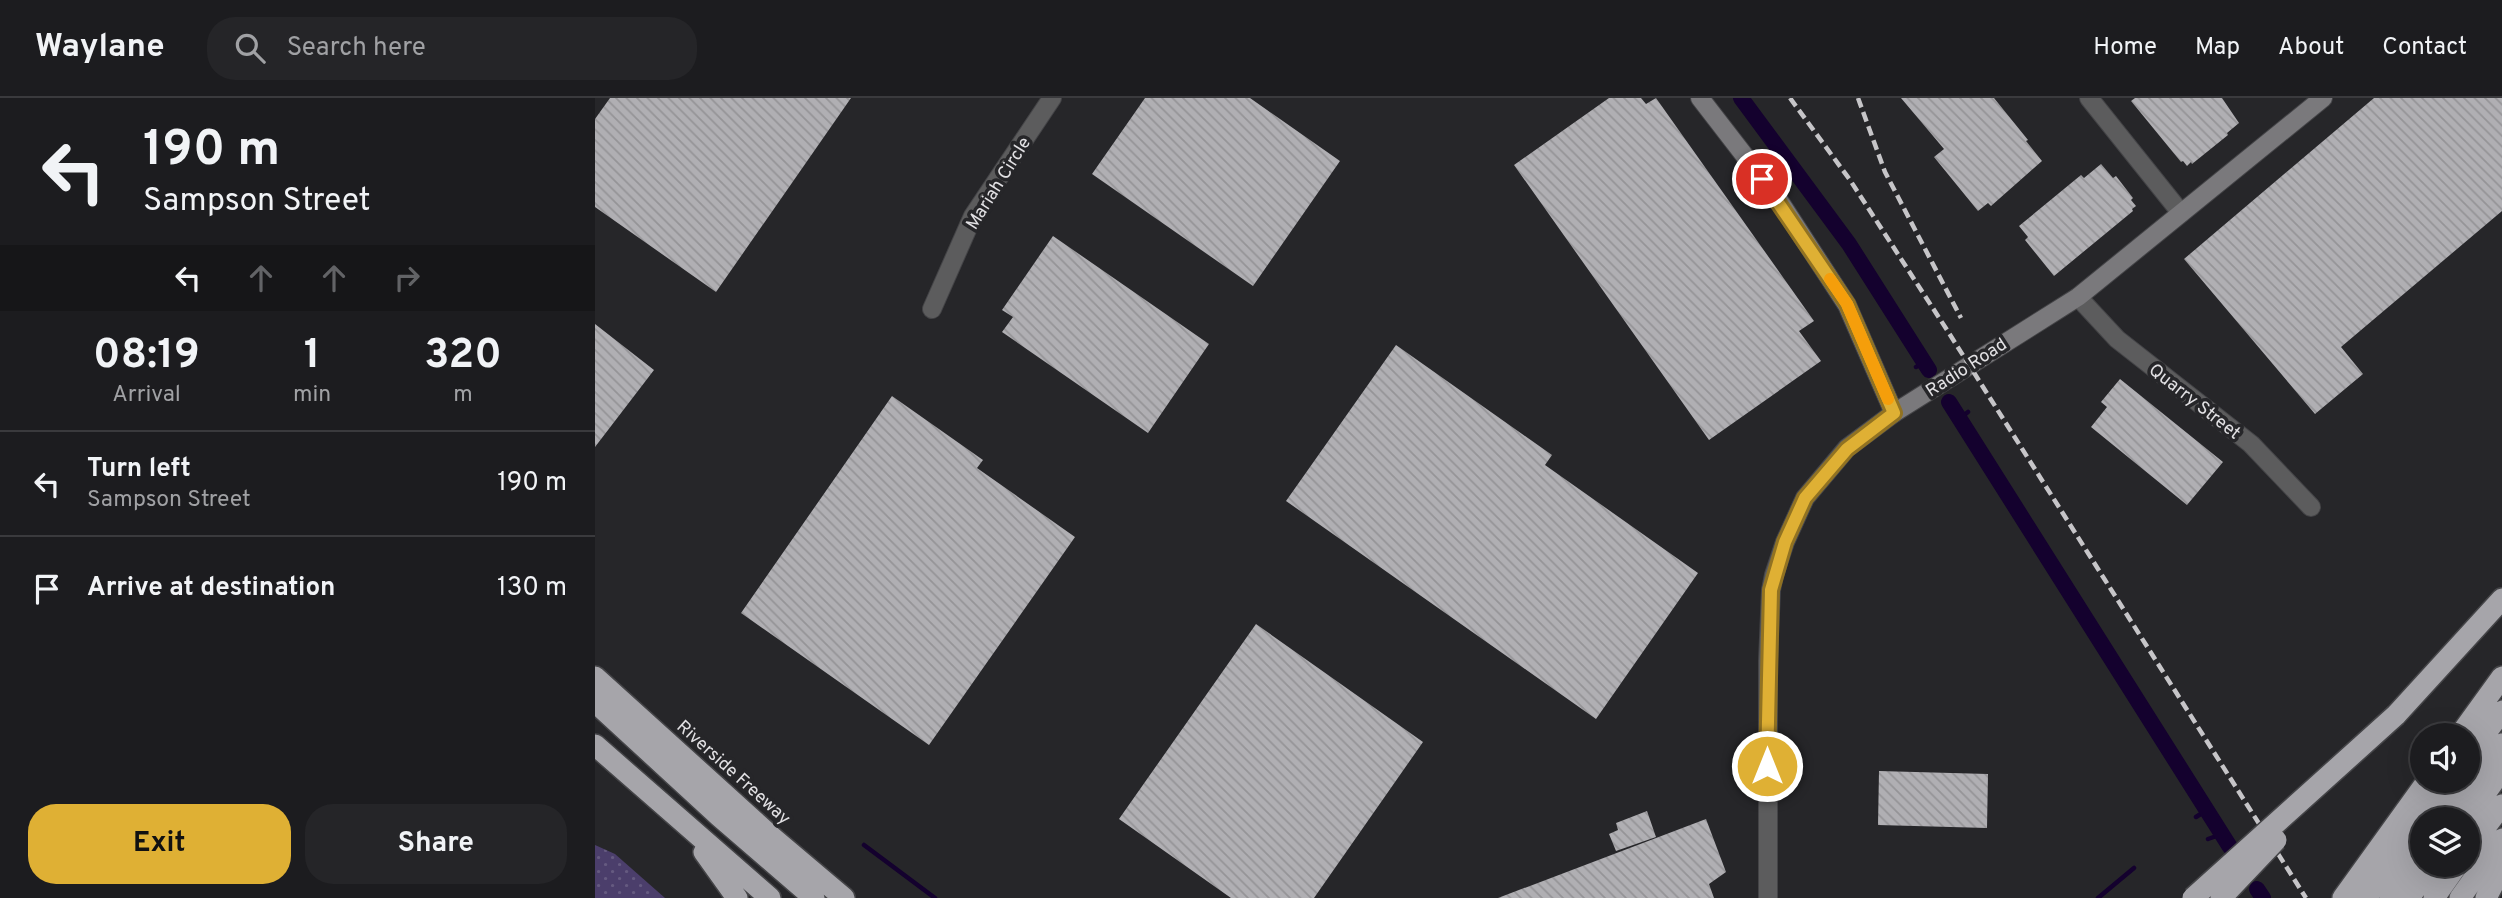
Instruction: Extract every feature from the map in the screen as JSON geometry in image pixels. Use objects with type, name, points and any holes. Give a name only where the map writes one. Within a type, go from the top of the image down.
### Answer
[{"type":"highway","points":[[2221,898],[2396,715],[2502,599]]},
{"type":"highway","name":"Riverside Freeway","points":[[595,677],[773,838],[844,898]]},
{"type":"highway","points":[[2469,723],[2502,677]]},
{"type":"highway","points":[[595,702],[719,816],[814,898]]},
{"type":"highway","points":[[2480,741],[2502,711]]},
{"type":"highway","points":[[2193,898],[2396,715]]},
{"type":"highway","points":[[2456,807],[2502,744]]},
{"type":"highway","points":[[595,745],[770,898]]},
{"type":"highway","points":[[2476,807],[2502,770]]},
{"type":"highway","points":[[2429,807],[2441,793]]},
{"type":"highway","points":[[2480,835],[2502,805]]},
{"type":"highway","points":[[687,827],[737,898]]},
{"type":"highway","points":[[2343,898],[2410,828]]},
{"type":"highway","points":[[2366,898],[2410,831]]},
{"type":"highway","points":[[773,838],[855,898]]},
{"type":"highway","points":[[2463,894],[2502,839]]},
{"type":"highway","points":[[2486,898],[2502,867]]},
{"type":"highway","points":[[2390,898],[2410,870]]},
{"type":"highway","points":[[2409,898],[2424,877]]},
{"type":"highway","points":[[2434,898],[2449,877]]},
{"type":"street","name":"Mariah Circle","points":[[932,309],[973,216],[1052,98]]},
{"type":"street","points":[[1700,98],[1778,199],[1847,304],[1894,413]]},
{"type":"street","points":[[2089,98],[2181,213]]},
{"type":"street","name":"Radio Road","points":[[1768,898],[1768,661],[1771,590],[1785,542],[1805,498],[1847,449],[1894,413],[2032,324],[2078,298],[2323,98]]},
{"type":"street","name":"Quarry Street","points":[[2078,298],[2116,340],[2251,444],[2311,507]]},
{"type":"shaded area","points":[[595,845],[615,854],[665,898],[595,898]]},
{"type":"building","points":[[610,98],[851,98],[716,292],[595,207],[595,119]]},
{"type":"building","points":[[1145,98],[1250,98],[1340,161],[1253,286],[1092,174]]},
{"type":"building","points":[[1609,98],[1641,98],[1646,104],[1656,98],[1814,321],[1799,331],[1821,361],[1709,440],[1514,165]]},
{"type":"building","points":[[1901,98],[1994,98],[2042,161],[1991,206],[1988,203],[1978,211],[1934,157],[1944,149]]},
{"type":"building","points":[[2135,98],[2222,98],[2239,123],[2228,135],[2187,166],[2131,101]]},
{"type":"building","points":[[2374,98],[2502,98],[2502,211],[2341,347],[2363,374],[2315,414],[2184,259]]},
{"type":"building","points":[[2101,164],[2113,178],[2116,176],[2136,206],[2054,276],[2025,240],[2028,237],[2019,226],[2081,175],[2084,178]]},
{"type":"building","points":[[1053,236],[1209,344],[1148,433],[1002,332],[1013,317],[1002,310]]},
{"type":"building","points":[[595,324],[654,370],[595,447]]},
{"type":"building","points":[[1396,345],[1552,455],[1545,465],[1698,573],[1596,719],[1286,501]]},
{"type":"building","points":[[2120,379],[2223,462],[2187,505],[2091,427],[2107,407],[2101,402]]},
{"type":"building","points":[[892,396],[983,460],[977,468],[1075,537],[929,745],[741,613]]},
{"type":"building","points":[[1256,624],[1423,742],[1314,898],[1231,898],[1119,819]]},
{"type":"building","points":[[1879,771],[1988,774],[1987,828],[1878,825]]},
{"type":"building","points":[[1647,811],[1656,837],[1616,851],[1609,834],[1618,830],[1616,823]]},
{"type":"building","points":[[1706,819],[1726,872],[1709,884],[1714,898],[1498,898]]},
{"type":"waterway","points":[[1741,98],[1849,244],[1929,370]]},
{"type":"waterway","points":[[1916,367],[1924,363]]},
{"type":"waterway","points":[[1949,402],[2230,847]]},
{"type":"waterway","points":[[1963,416],[1968,412]]},
{"type":"waterway","points":[[2196,817],[2207,810]]},
{"type":"waterway","points":[[2208,839],[2222,834]]},
{"type":"waterway","points":[[864,845],[935,898]]},
{"type":"waterway","points":[[2098,898],[2134,868]]},
{"type":"waterway","points":[[2257,889],[2263,898]]},
{"type":"railway","points":[[1790,98],[1850,180],[1947,330],[2306,898]]},
{"type":"railway","points":[[1858,98],[1885,172],[1961,318]]},
{"type":"slow traffic","points":[[1830,279],[1847,304],[1888,399]]},
{"type":"route","points":[[1762,179],[1847,304],[1894,413],[1847,449],[1805,498],[1785,542],[1771,590],[1767,766]]}]
